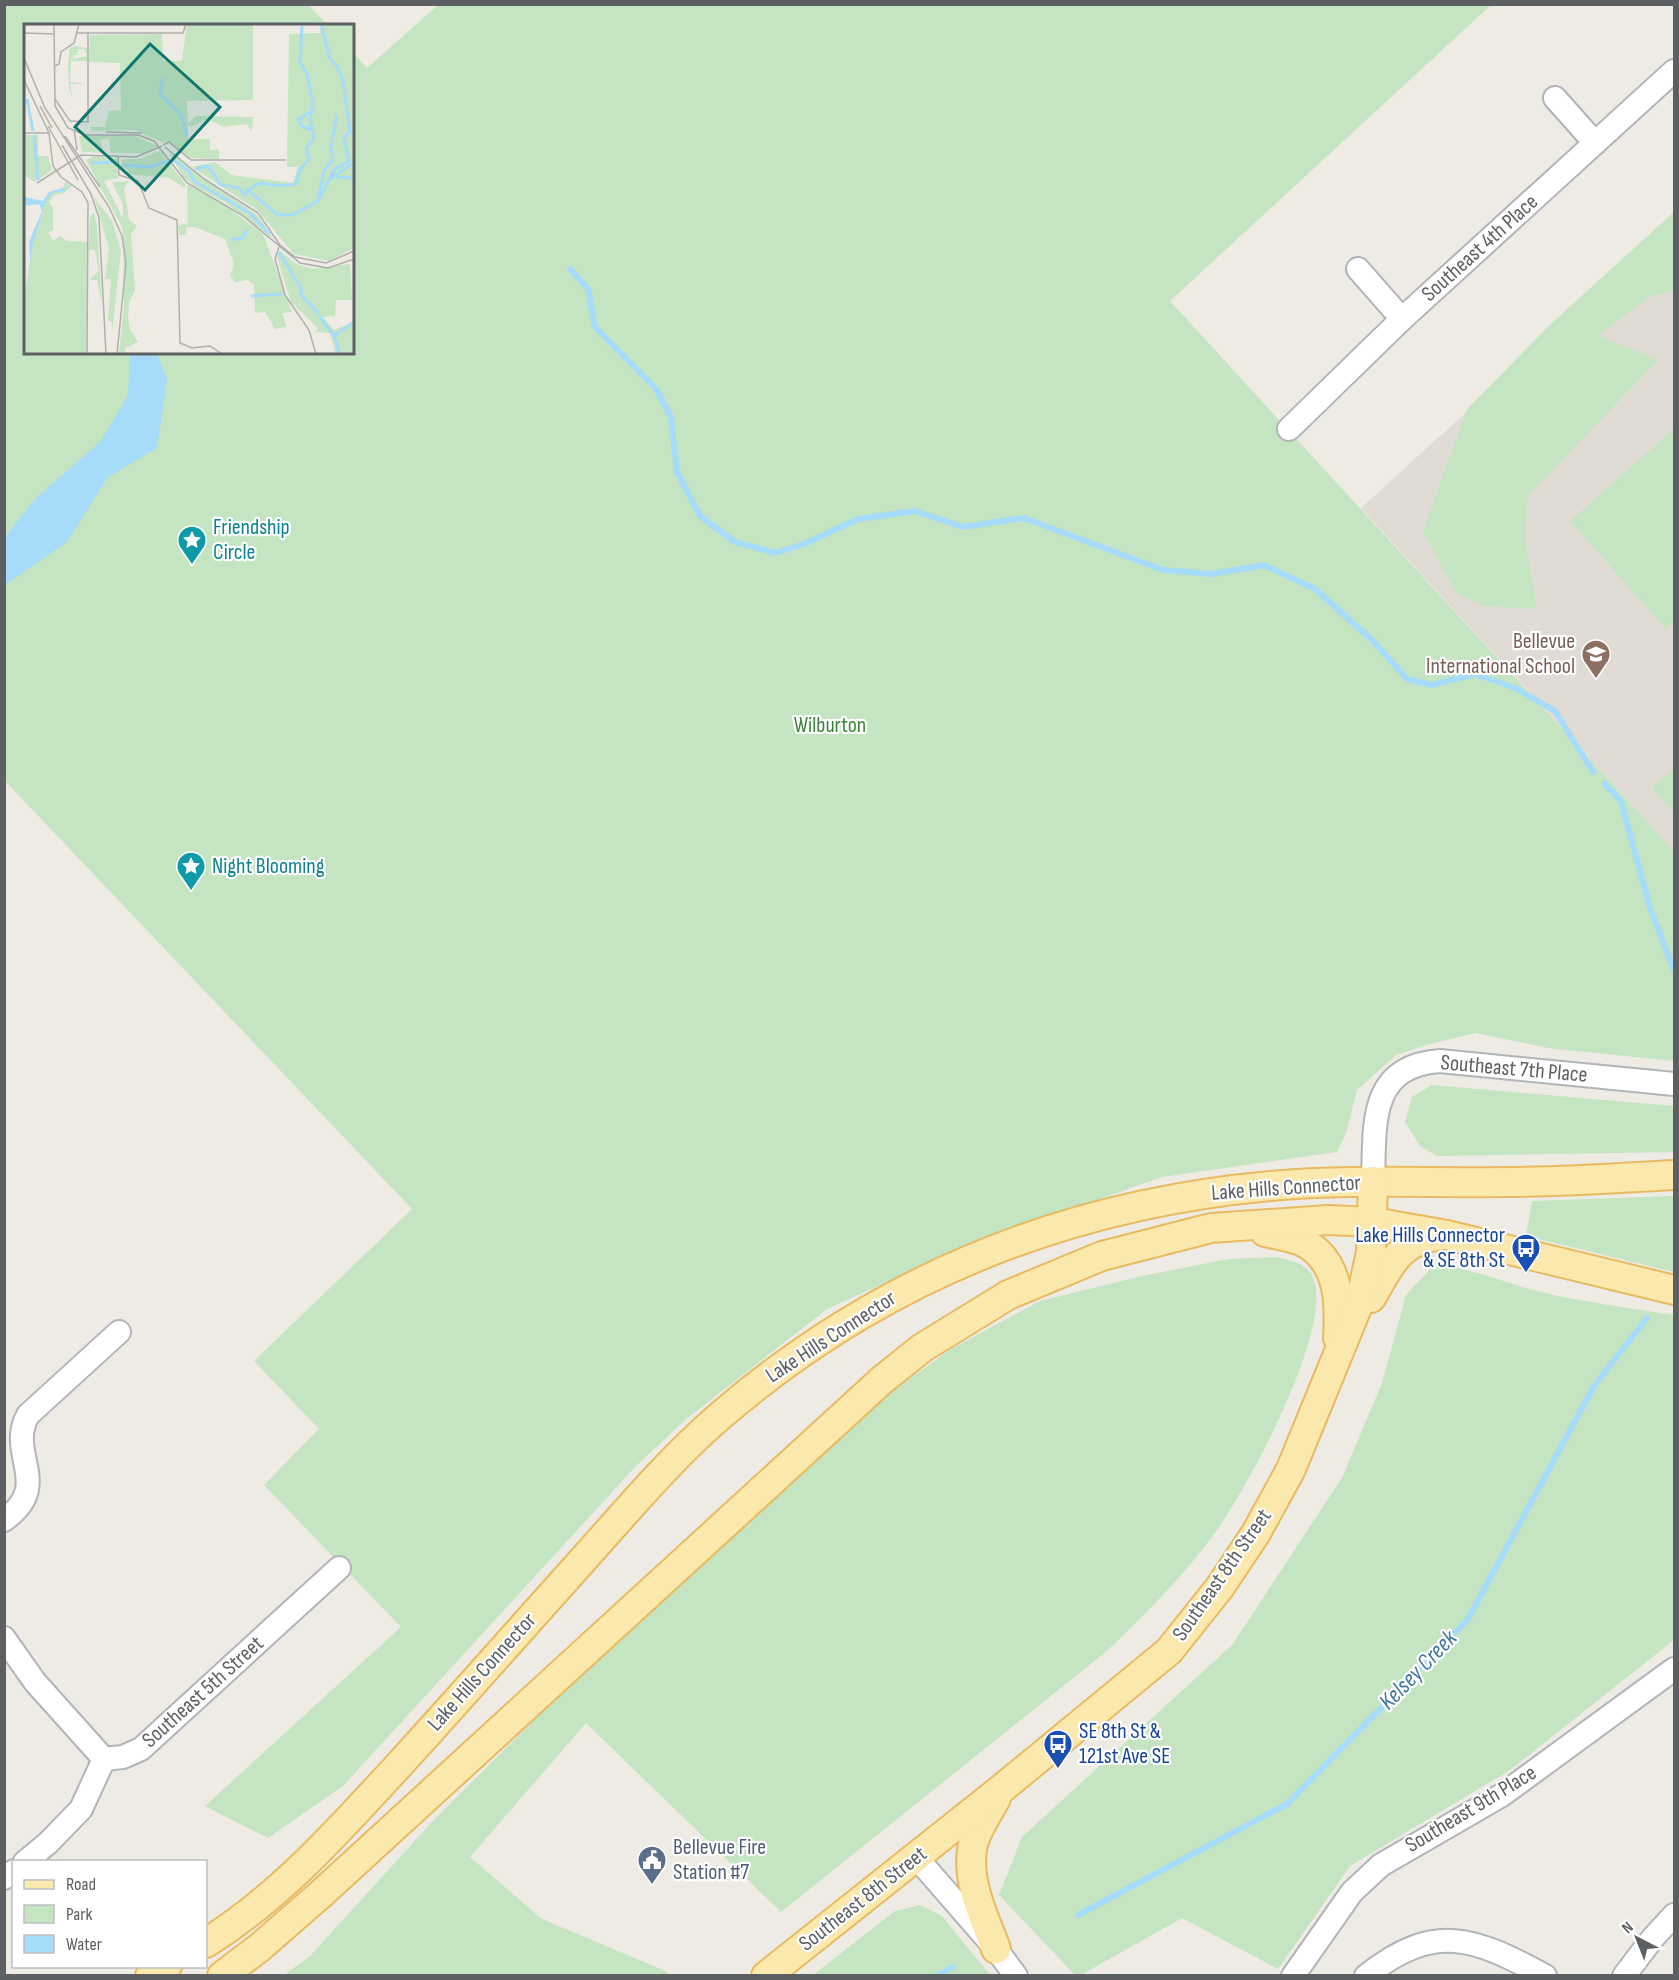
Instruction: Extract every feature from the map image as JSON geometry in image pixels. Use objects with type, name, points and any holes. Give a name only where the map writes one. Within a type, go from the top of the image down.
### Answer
[{"type":"main road","name":"Lake Hills Connector","points":[[207,1942],[260,1905],[309,1862],[686,1448],[718,1418],[779,1368],[885,1300],[993,1248],[1081,1220],[1155,1203],[1226,1191],[1272,1186],[1373,1181],[1510,1182],[1674,1175]]},
{"type":"main road","name":"Southeast 8th Street","points":[[766,1976],[1000,1790],[1169,1651],[1220,1587],[1256,1533],[1291,1468],[1361,1298],[1371,1252],[1373,1181]]},
{"type":"main road","name":"Lake Hills Connector","points":[[222,1976],[259,1948],[322,1893],[841,1417],[922,1348],[1008,1295],[1052,1275],[1159,1239],[1211,1228],[1328,1220],[1373,1222],[1448,1235],[1674,1290]]},
{"type":"main road","points":[[1239,1227],[1304,1243],[1316,1251],[1328,1266],[1340,1303],[1338,1354]]},
{"type":"main road","points":[[1338,1354],[1399,1253],[1417,1241],[1448,1235]]},
{"type":"main road","points":[[996,1948],[976,1895],[972,1869],[973,1844],[1000,1790]]},
{"type":"main road","points":[[150,1976],[164,1968]]},
{"type":"street","name":"Southeast 4th Place","points":[[1289,429],[1402,319],[1674,70]]},
{"type":"street","points":[[1555,98],[1595,143]]},
{"type":"street","points":[[1358,269],[1402,319]]},
{"type":"street","name":"Southeast 7th Place","points":[[1373,1181],[1373,1133],[1384,1094],[1397,1073],[1411,1065],[1440,1060],[1674,1084]]},
{"type":"street","points":[[4,1520],[24,1501],[29,1487],[21,1436],[22,1425],[28,1415],[119,1332]]},
{"type":"street","name":"Southeast 5th Street","points":[[104,1759],[123,1757],[141,1749],[339,1568]]},
{"type":"street","points":[[4,1638],[35,1682],[104,1759],[81,1809],[48,1843],[27,1860]]},
{"type":"street","name":"Southeast 9th Place","points":[[1293,1976],[1352,1892],[1381,1865],[1502,1795],[1674,1670]]},
{"type":"street","points":[[916,1857],[996,1948],[1016,1976]]},
{"type":"street","points":[[1624,1976],[1652,1939],[1674,1915]]},
{"type":"street","points":[[1366,1976],[1407,1949],[1455,1941],[1473,1942],[1503,1953],[1545,1976]]},
{"type":"shaded area","name":"Bellevue International School","points":[[1674,223],[1674,851],[1361,508]]},
{"type":"green space","name":"Wilburton","points":[[5,5],[308,5],[327,24],[24,24],[24,354],[354,354],[354,54],[367,68],[438,5],[1491,5],[1170,301],[1674,851],[1674,1061],[1548,1048],[1476,1033],[1430,1044],[1396,1055],[1357,1090],[1347,1130],[1337,1152],[1162,1177],[964,1247],[827,1309],[685,1420],[635,1467],[343,1786],[268,1838],[205,1806],[401,1627],[264,1485],[319,1429],[254,1361],[412,1209],[5,781]]},
{"type":"green space","points":[[1674,212],[1674,291],[1653,295],[1598,335],[1658,360],[1528,496],[1525,538],[1537,609],[1484,606],[1456,593],[1423,531],[1467,409],[1553,322]]},
{"type":"green space","points":[[1674,429],[1674,622],[1666,629],[1570,521]]},
{"type":"green space","points":[[1674,768],[1674,812],[1652,788]]},
{"type":"green space","points":[[1432,1085],[1674,1106],[1674,1152],[1437,1156],[1420,1146],[1405,1122],[1412,1097]]},
{"type":"green space","points":[[1674,1196],[1674,1272],[1526,1236],[1532,1201]]},
{"type":"green space","points":[[1276,1257],[1298,1263],[1309,1271],[1316,1293],[1313,1324],[1302,1362],[1267,1444],[1247,1482],[1215,1533],[1164,1594],[1108,1650],[781,1912],[586,1723],[470,1857],[542,1919],[670,1975],[283,1976],[310,1956],[432,1822],[558,1696],[894,1390],[951,1349],[1040,1301],[1142,1276],[1229,1259]]},
{"type":"green space","points":[[1434,1265],[1473,1272],[1554,1295],[1674,1315],[1674,1640],[1510,1770],[1350,1866],[1278,1969],[1182,1918],[1081,1975],[1075,1975],[999,1895],[1022,1837],[1232,1645],[1342,1478],[1382,1383],[1406,1295]]},
{"type":"green space","points":[[920,1905],[942,1916],[990,1975],[813,1975],[895,1911]]},
{"type":"water","points":[[130,354],[157,354],[167,380],[157,448],[107,478],[67,542],[5,585],[5,537],[36,498],[101,441],[128,395]]},
{"type":"waterway","points":[[570,269],[588,289],[595,327],[656,389],[671,417],[677,472],[700,516],[735,542],[775,553],[804,544],[858,519],[915,511],[963,527],[1024,518],[1163,570],[1212,574],[1264,565],[1315,589],[1373,641],[1407,679],[1431,685],[1475,674],[1515,688],[1555,711],[1593,772]]},
{"type":"waterway","points":[[1605,784],[1621,801],[1650,908],[1674,970]]},
{"type":"waterway","name":"Kelsey Creek","points":[[1078,1915],[1287,1804],[1468,1619],[1594,1386],[1647,1318]]},
{"type":"waterway","name":"Kelsey Creek","points":[[937,1976],[953,1967]]},
{"type":"place","name":"Friendship Circle","points":[[192,566]]},
{"type":"place","name":"Bellevue International School","points":[[1596,680]]},
{"type":"place","name":"Night Blooming","points":[[191,892]]},
{"type":"place","name":"Lake Hills Connector & SE 8th St","points":[[1526,1274]]},
{"type":"place","name":"SE 8th St & 121st Ave SE","points":[[1058,1770]]},
{"type":"place","name":"Bellevue Fire Station #7","points":[[652,1886]]}]
